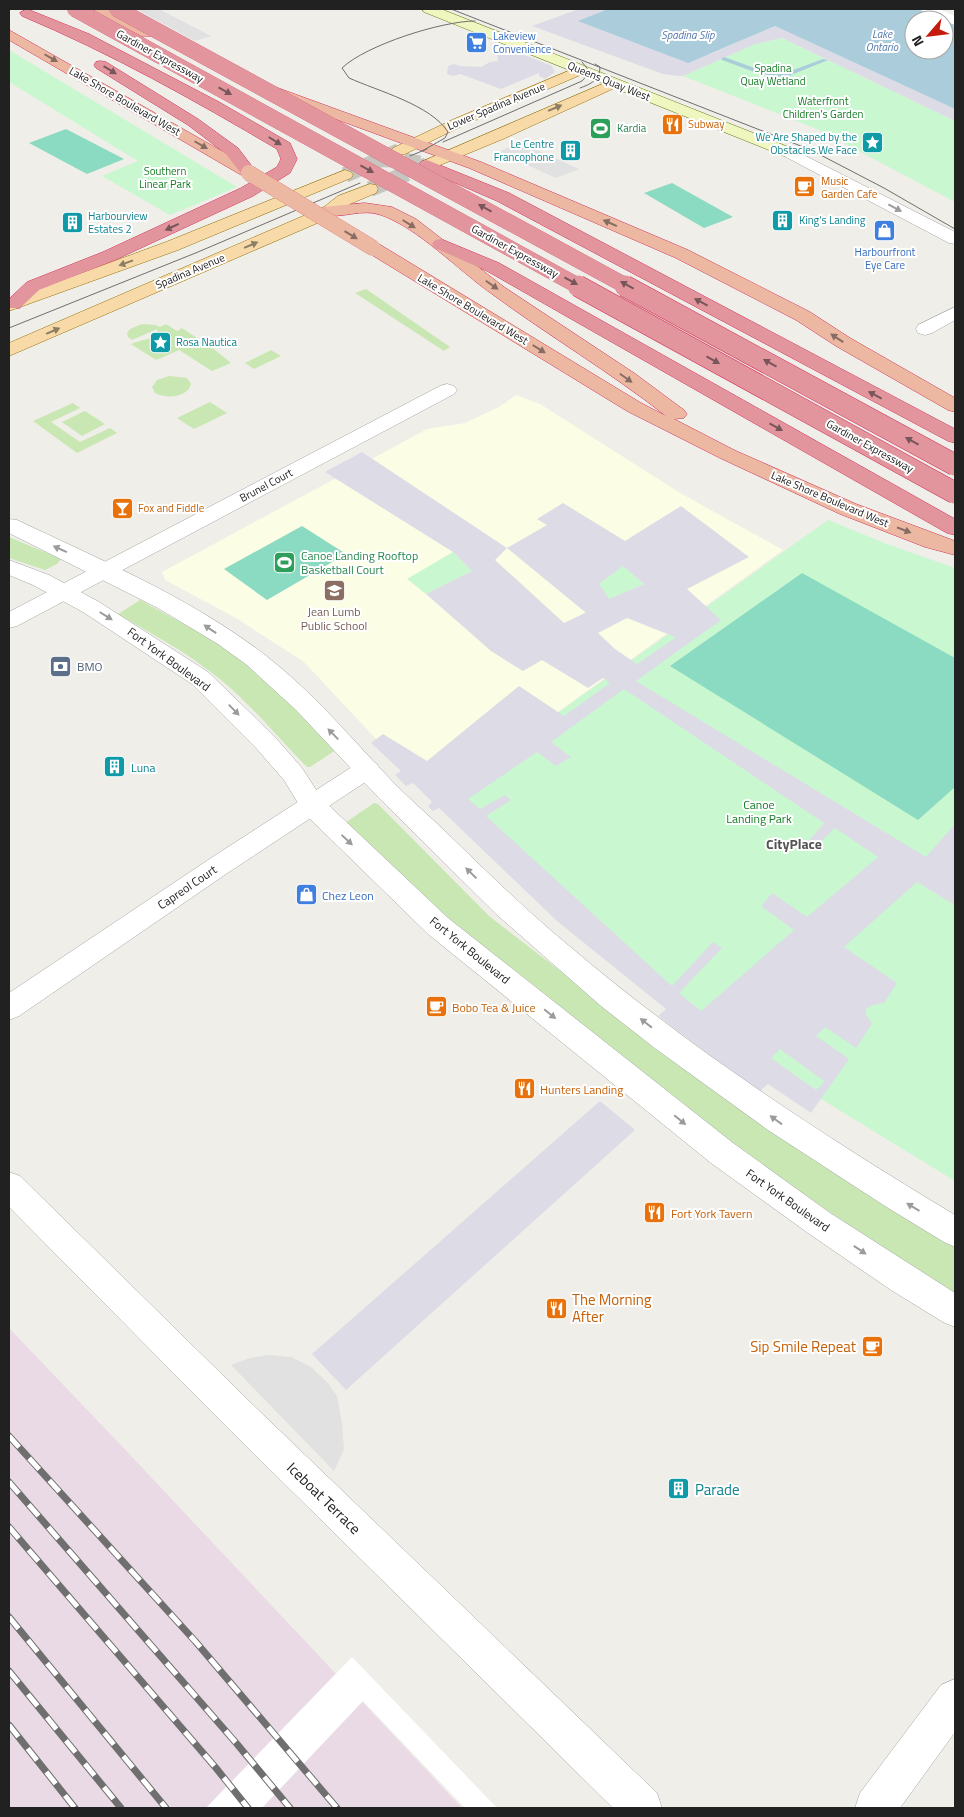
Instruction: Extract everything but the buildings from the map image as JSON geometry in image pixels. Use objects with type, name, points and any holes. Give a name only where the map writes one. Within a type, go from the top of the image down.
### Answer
[{"type":"highway","name":"Gardiner Expressway","points":[[75,9],[955,493]]},
{"type":"highway","points":[[101,9],[208,67],[406,147],[452,156],[520,183],[682,254],[765,295],[955,406]]},
{"type":"highway","name":"Gardiner Expressway","points":[[116,9],[955,465]]},
{"type":"highway","points":[[23,11],[72,47]]},
{"type":"highway","points":[[12,305],[33,286],[109,256],[247,192],[284,170],[289,163],[289,155],[284,146],[272,139],[84,37],[23,11]]},
{"type":"highway","name":"Lake Shore Boulevard West","points":[[9,34],[249,173],[634,407],[727,454],[848,509],[933,542],[955,548]]},
{"type":"highway","points":[[87,57],[194,122],[232,150],[249,173]]},
{"type":"highway","points":[[427,165],[503,197],[955,437]]},
{"type":"highway","points":[[330,211],[360,207],[387,212],[441,244],[493,267],[955,528]]},
{"type":"highway","points":[[441,244],[473,272],[666,406],[727,454]]},
{"type":"main road","name":"Queens Quay West","points":[[429,9],[790,153]]},
{"type":"main road","name":"Lower Spadina Avenue","points":[[406,147],[580,70]]},
{"type":"main road","points":[[427,165],[512,131],[538,116],[614,83]]},
{"type":"main road","points":[[12,305],[172,246],[345,175]]},
{"type":"main road","name":"Spadina Avenue","points":[[9,350],[330,211],[344,200],[370,188]]},
{"type":"street","name":"Queens Quay West","points":[[790,153],[916,201]]},
{"type":"street","name":"Queens Quay West","points":[[790,153],[955,239]]},
{"type":"street","points":[[925,328],[955,313]]},
{"type":"street","name":"Brunel Court","points":[[9,621],[448,390]]},
{"type":"street","points":[[9,525],[95,575],[205,625],[256,661],[303,702],[367,769],[506,907],[595,984],[696,1062],[784,1126],[955,1232]]},
{"type":"street","name":"Fort York Boulevard","points":[[9,567],[63,591],[155,647],[200,678],[265,742],[293,774],[312,806],[438,926],[722,1153],[850,1243],[955,1311]]},
{"type":"street","name":"Capreol Court","points":[[9,1008],[217,867],[367,769]]},
{"type":"street","name":"Iceboat Terrace","points":[[9,1186],[240,1416],[642,1808]]},
{"type":"street","points":[[875,1808],[955,1699]]},
{"type":"shaded area","points":[[136,9],[159,9],[211,36],[195,41]]},
{"type":"shaded area","points":[[579,9],[608,9],[579,21],[710,54],[775,26],[955,109],[955,121],[782,38],[755,44],[683,76],[679,76],[663,74],[532,26]]},
{"type":"shaded area","points":[[507,48],[552,66],[555,72],[545,79],[539,76],[539,73],[501,89],[460,74],[453,76],[447,74],[448,66],[454,64],[481,67],[490,62],[498,61],[497,52]]},
{"type":"shaded area","points":[[520,142],[579,169],[556,178],[498,152]]},
{"type":"shaded area","points":[[516,395],[540,404],[682,494],[783,550],[434,801],[304,662],[236,618],[165,580],[162,572],[427,429],[465,423],[499,407]]},
{"type":"shaded area","points":[[362,452],[507,548],[547,525],[537,519],[563,503],[625,541],[681,506],[749,557],[687,589],[721,620],[636,681],[926,857],[955,824],[955,902],[953,904],[917,882],[844,947],[897,983],[884,1003],[872,1005],[866,1009],[866,1014],[872,1024],[856,1048],[825,1027],[816,1036],[849,1059],[811,1113],[768,1084],[759,1092],[658,1016],[666,1009],[557,921],[439,808],[433,811],[428,806],[432,802],[413,783],[406,786],[395,775],[401,771],[371,743],[383,734],[427,761],[519,686],[564,716],[610,683],[603,678],[588,688],[542,660],[523,671],[491,651],[426,594],[472,571],[453,552],[325,472]],"holes":[[[507,548],[585,612],[564,623],[495,560]],[[623,566],[644,584],[609,599],[599,584]],[[627,618],[675,638],[637,664],[615,649],[598,633]],[[624,689],[824,823],[806,844],[814,848],[835,828],[878,857],[807,917],[772,893],[761,906],[794,930],[701,1011],[679,993],[722,948],[713,942],[672,986],[486,816],[511,800],[505,795],[480,809],[468,799],[537,752],[556,766],[571,757],[551,742]],[[780,1049],[824,1081],[816,1090],[771,1058]]]},
{"type":"shaded area","points":[[600,1101],[635,1130],[346,1390],[312,1354]]},
{"type":"shaded area","points":[[9,1328],[134,1459],[462,1808],[9,1808]]},
{"type":"shaded area","points":[[269,1355],[291,1357],[311,1367],[328,1383],[337,1396],[344,1450],[334,1471],[231,1365],[250,1358]]},
{"type":"green space","points":[[782,38],[955,121],[955,202],[817,129],[683,76],[755,44]]},
{"type":"green space","name":"Southern Linear Park","points":[[9,50],[237,187],[170,215],[102,176],[138,161],[9,82]]},
{"type":"green space","points":[[66,129],[124,159],[87,174],[29,143]]},
{"type":"green space","points":[[672,183],[733,217],[704,228],[644,193]]},
{"type":"green space","points":[[366,289],[450,347],[444,351],[355,293]]},
{"type":"green space","points":[[142,324],[160,327],[166,324],[177,331],[182,328],[200,340],[196,342],[206,348],[210,346],[231,363],[212,371],[179,350],[156,360],[131,344],[149,339],[158,333],[157,329],[132,340],[128,337],[127,333],[130,329]]},
{"type":"green space","points":[[271,350],[281,356],[254,369],[245,363]]},
{"type":"green space","points":[[169,376],[187,378],[191,384],[189,389],[176,396],[165,396],[155,393],[152,387],[157,380]]},
{"type":"green space","points":[[210,402],[227,413],[194,429],[177,418]]},
{"type":"green space","points":[[73,403],[80,408],[51,422],[80,442],[110,428],[117,433],[77,453],[33,421]]},
{"type":"green space","points":[[85,411],[105,424],[82,436],[62,422]]},
{"type":"green space","name":"Canoe Landing Park","points":[[828,520],[887,544],[955,568],[955,1181],[821,1099],[693,1011],[434,801]]},
{"type":"green space","name":"Canoe Landing Rooftop Basketball Court","points":[[302,526],[346,554],[267,600],[224,569]]},
{"type":"green space","points":[[9,537],[61,559],[57,564],[45,570],[9,558]]},
{"type":"green space","points":[[453,552],[472,571],[426,594],[407,579]]},
{"type":"green space","points":[[623,565],[644,584],[609,600],[599,584]]},
{"type":"green space","points":[[802,573],[955,658],[955,787],[918,820],[670,666]]},
{"type":"green space","points":[[140,600],[202,634],[237,656],[287,700],[336,750],[310,767],[307,767],[225,683],[190,657],[118,614]]},
{"type":"green space","points":[[374,803],[378,804],[489,916],[598,1000],[932,1232],[955,1246],[955,1294],[882,1248],[748,1156],[437,913],[345,823]]},
{"type":"water","name":"Lake Ontario","points":[[608,9],[919,9],[921,10],[904,10],[904,60],[954,60],[955,25],[955,109],[775,26],[688,63],[578,21]]},
{"type":"pier","points":[[918,9],[941,10],[920,10]]},
{"type":"pier","points":[[352,1657],[497,1808],[465,1808],[363,1701],[262,1808],[206,1808]]},
{"type":"waterway","points":[[724,59],[762,73],[786,75],[825,60]]},
{"type":"tunnel","points":[[345,175],[399,151]]},
{"type":"tunnel","points":[[380,159],[402,160],[427,165]]},
{"type":"tunnel","points":[[370,189],[427,165]]},
{"type":"tram line","points":[[451,9],[600,67]]},
{"type":"tram line","points":[[422,151],[445,138],[448,132],[440,122],[417,106],[349,78],[342,68],[353,59],[368,51],[405,36],[444,25],[475,21]]},
{"type":"tram line","points":[[443,142],[582,81],[590,72],[582,62]]},
{"type":"tram line","points":[[595,64],[600,67]]},
{"type":"tram line","points":[[580,88],[597,78],[600,67]]},
{"type":"tram line","points":[[600,67],[811,150],[884,188],[955,229]]},
{"type":"tram line","points":[[410,156],[427,149]]},
{"type":"tram line","points":[[9,328],[198,252],[360,183]]},
{"type":"railway","points":[[9,1436],[195,1641],[337,1808]]},
{"type":"railway","points":[[9,1482],[237,1744],[290,1808]]},
{"type":"railway","points":[[9,1527],[216,1768],[248,1808]]},
{"type":"railway","points":[[9,1617],[166,1808]]},
{"type":"railway","points":[[9,1671],[121,1808]]},
{"type":"railway","points":[[9,1725],[75,1808]]},
{"type":"place","name":"Lakeview Convenience","points":[[477,42]]},
{"type":"place","name":"Subway","points":[[672,124]]},
{"type":"place","name":"Kardia","points":[[601,128]]},
{"type":"place","name":"We Are Shaped by the Obstacles We Face","points":[[873,143]]},
{"type":"place","name":"Le Centre Francophone","points":[[570,150]]},
{"type":"place","name":"Music Garden Cafe","points":[[805,187]]},
{"type":"place","name":"King's Landing","points":[[783,220]]},
{"type":"place","name":"Harbourview Estates 2","points":[[72,222]]},
{"type":"place","name":"Harbourfront Eye Care","points":[[885,231]]},
{"type":"place","name":"Rosa Nautica","points":[[160,342]]},
{"type":"place","name":"Fox and Fiddle","points":[[122,508]]},
{"type":"place","name":"Canoe Landing Rooftop Basketball Court","points":[[285,562]]},
{"type":"place","name":"Jean Lumb Public School","points":[[334,590]]},
{"type":"place","name":"BMO","points":[[61,666]]},
{"type":"place","name":"Luna","points":[[115,767]]},
{"type":"place","name":"Chez Leon","points":[[306,895]]},
{"type":"place","name":"Bobo Tea & Juice","points":[[436,1007]]},
{"type":"place","name":"Hunters Landing","points":[[524,1089]]},
{"type":"place","name":"Fort York Tavern","points":[[655,1213]]},
{"type":"place","name":"The Morning After","points":[[556,1308]]},
{"type":"place","name":"Sip Smile Repeat","points":[[872,1346]]},
{"type":"place","name":"Parade","points":[[679,1489]]},
{"type":"district","name":"CityPlace","points":[[794,843]]},
{"type":"water label","name":"Spadina Slip","points":[[688,35]]},
{"type":"park label","name":"Spadina Quay Wetland","points":[[773,74]]},
{"type":"park label","name":"Waterfront Children's Garden","points":[[823,107]]}]
